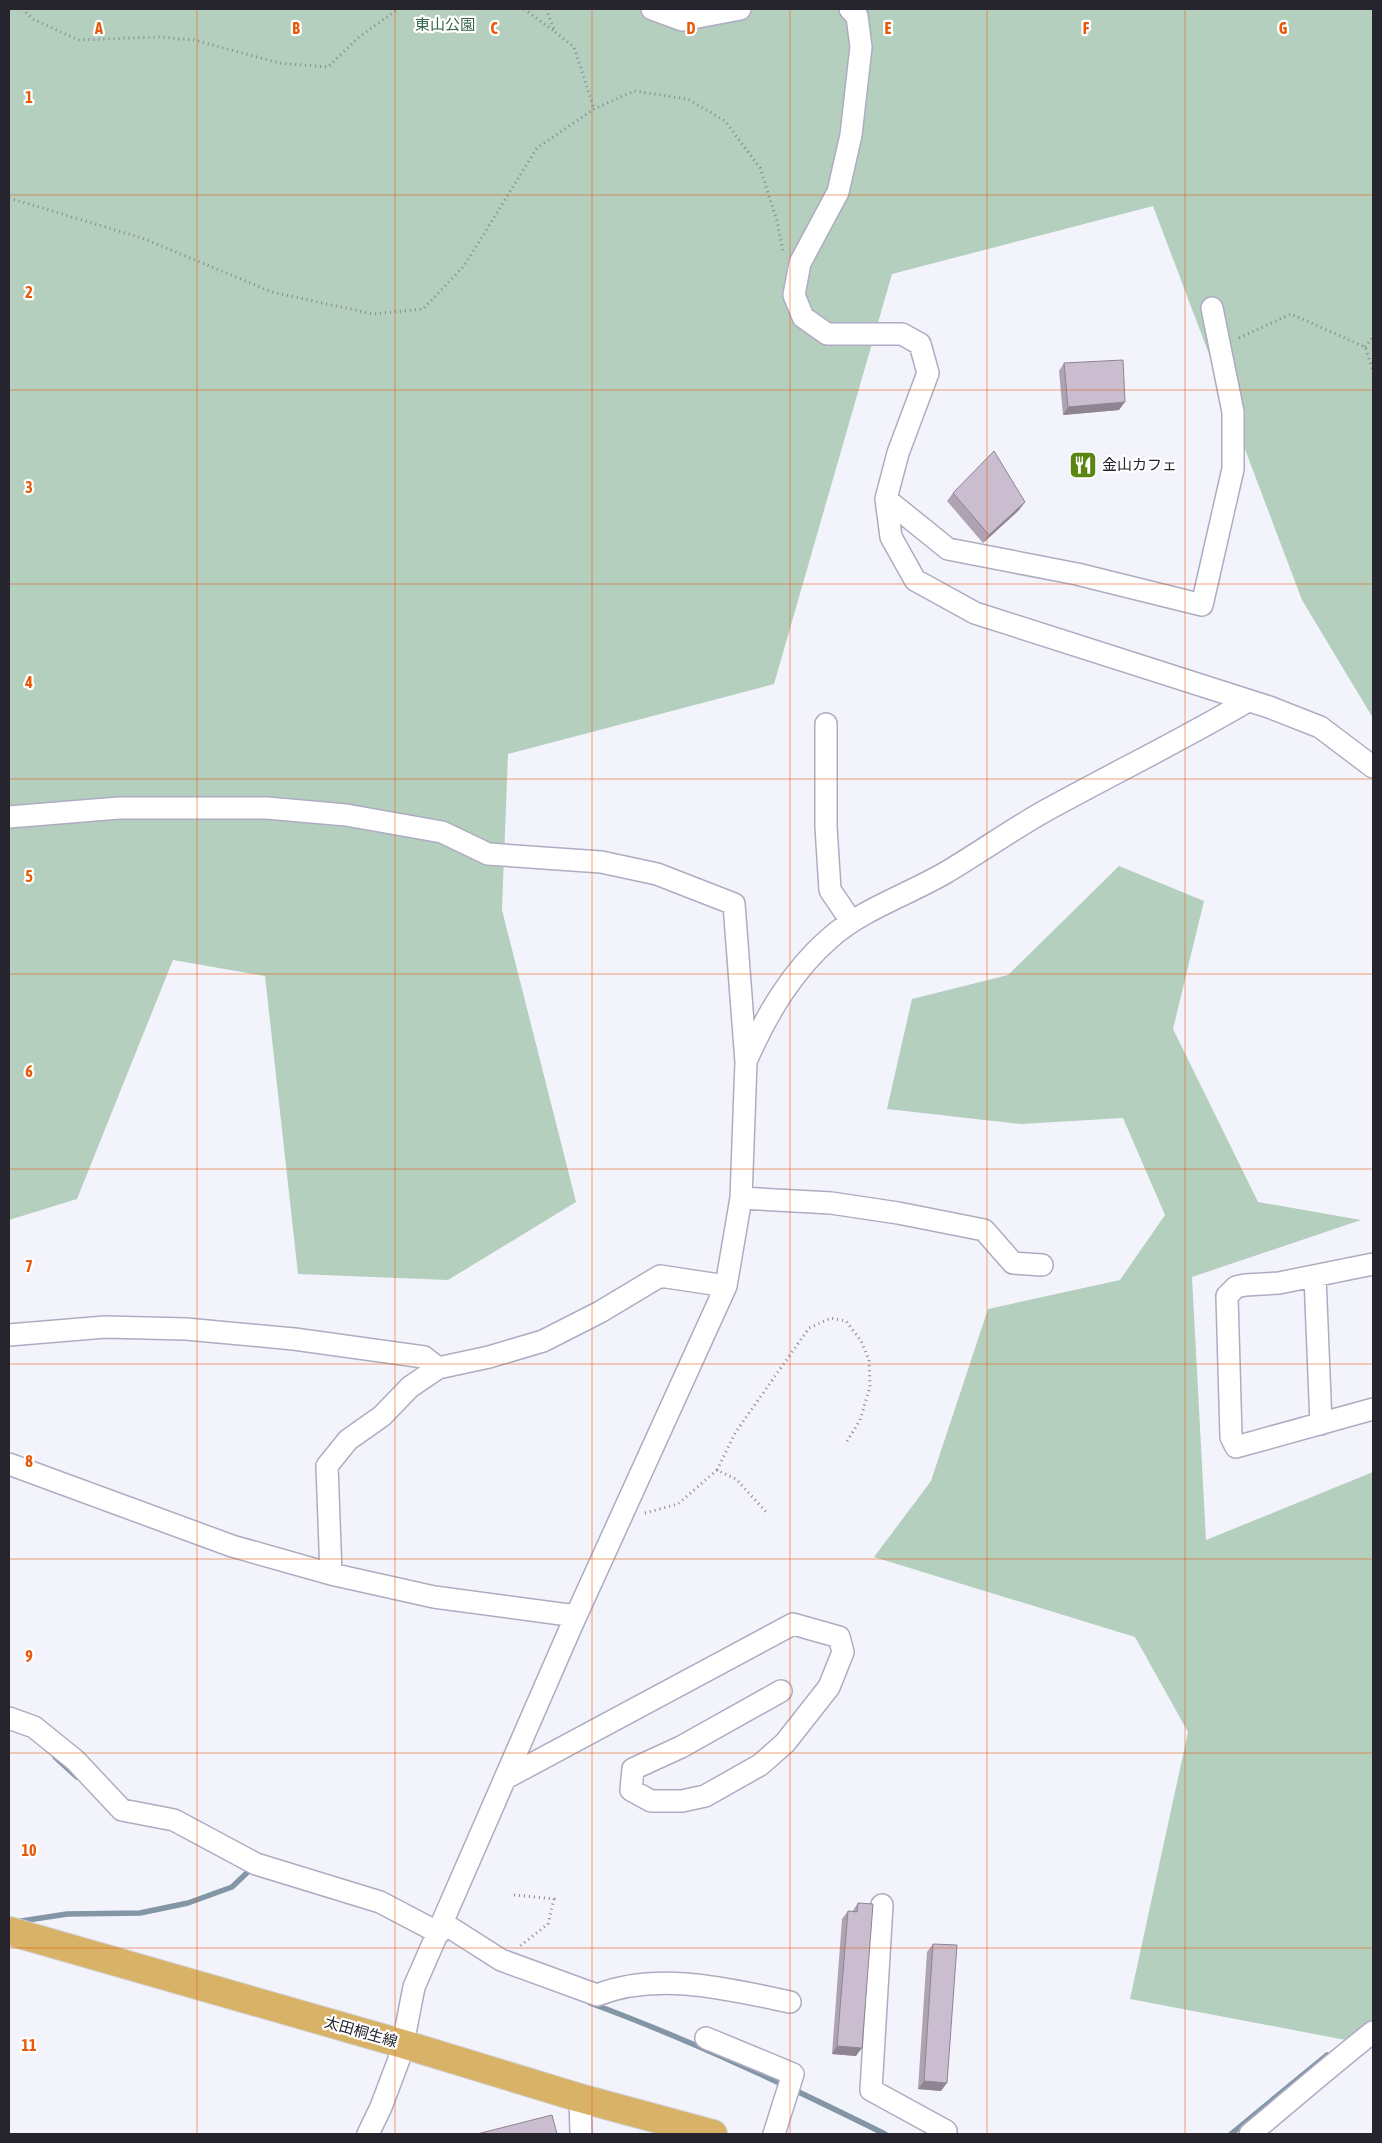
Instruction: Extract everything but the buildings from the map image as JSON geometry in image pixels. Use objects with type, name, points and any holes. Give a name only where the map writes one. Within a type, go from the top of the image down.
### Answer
[{"type":"main road","name":"太田桐生線","points":[[9,1931],[403,2044],[580,2098],[713,2134]]},
{"type":"street","points":[[652,9],[682,20],[740,9]]},
{"type":"street","points":[[850,9],[857,16],[861,47],[851,135],[838,192],[800,263],[794,295],[803,317],[827,334],[902,334],[920,344],[928,373],[898,453],[886,500],[891,537],[914,580],[975,613],[1248,701],[1320,727],[1373,767]]},
{"type":"street","points":[[886,500],[948,550],[1077,574],[1202,605],[1233,469],[1233,412],[1212,308]]},
{"type":"street","points":[[746,1062],[764,1022],[797,971],[829,939],[851,921],[944,873],[1044,812],[1152,755],[1248,701]]},
{"type":"street","points":[[826,724],[826,827],[830,890],[851,921]]},
{"type":"street","points":[[9,816],[120,808],[277,809],[346,815],[442,832],[488,854],[601,862],[657,874],[734,904],[746,1062],[741,1198],[726,1286],[576,1616],[414,1987],[403,2044],[381,2107],[368,2134]]},
{"type":"street","points":[[741,1198],[830,1203],[898,1213],[984,1230],[1013,1263],[1042,1265]]},
{"type":"street","points":[[1373,1264],[1279,1283],[1245,1285],[1236,1287],[1227,1296],[1231,1436],[1236,1447],[1373,1409]]},
{"type":"street","points":[[331,1574],[327,1466],[348,1440],[382,1416],[410,1386],[438,1368],[489,1357],[542,1340],[600,1312],[660,1276],[726,1286]]},
{"type":"street","points":[[1315,1276],[1321,1424]]},
{"type":"street","points":[[9,1336],[105,1327],[186,1329],[294,1339],[424,1357],[438,1368]]},
{"type":"street","points":[[9,1464],[232,1546],[331,1574],[434,1597],[576,1616]]},
{"type":"street","points":[[506,1778],[793,1624],[839,1637],[843,1652],[829,1687],[785,1744],[760,1765],[705,1796],[682,1801],[651,1801],[631,1790],[633,1769],[681,1747],[781,1691]]},
{"type":"street","points":[[9,1718],[34,1727],[75,1760],[122,1810],[174,1820],[256,1864],[380,1902],[441,1928],[501,1960],[597,1994],[613,1988],[642,1983],[690,1985],[741,1992],[790,2002]]},
{"type":"street","points":[[882,1905],[871,2090],[946,2130],[945,2134]]},
{"type":"street","points":[[1250,2134],[1326,2069],[1373,2032]]},
{"type":"street","points":[[706,2038],[793,2074],[774,2134]]},
{"type":"street","points":[[580,2098],[582,2134]]},
{"type":"path","points":[[22,9],[33,19],[78,40],[159,37],[194,40],[279,63],[328,67],[360,37],[398,9]]},
{"type":"path","points":[[524,9],[574,46],[594,109]]},
{"type":"path","points":[[546,9],[555,32]]},
{"type":"path","points":[[9,198],[142,238],[272,292],[373,314],[423,309],[464,266],[537,148],[594,109],[634,92],[688,99],[725,121],[760,168],[777,221],[785,260]]},
{"type":"path","points":[[1220,346],[1291,314],[1365,346],[1373,370]]},
{"type":"path","points":[[1365,346],[1373,337]]},
{"type":"path","points":[[620,1519],[678,1504],[717,1470],[735,1433],[809,1328],[831,1318],[846,1321],[861,1340],[869,1360],[870,1387],[860,1420],[846,1443]]},
{"type":"path","points":[[717,1470],[736,1479],[768,1514]]},
{"type":"path","points":[[501,1960],[548,1924],[554,1899],[514,1895]]},
{"type":"green space","name":"東山公園","points":[[9,9],[1373,9],[1373,718],[1302,600],[1153,206],[892,274],[774,684],[508,754],[502,910],[576,1202],[448,1280],[298,1274],[265,976],[173,960],[77,1199],[9,1220]]},
{"type":"green space","points":[[1119,866],[1204,901],[1173,1029],[1258,1202],[1361,1220],[1192,1277],[1206,1540],[1373,1472],[1373,2021],[1346,2040],[1130,1999],[1188,1732],[1135,1637],[874,1557],[931,1481],[988,1309],[1120,1280],[1165,1215],[1123,1118],[1021,1124],[887,1109],[912,999],[1008,975]]},
{"type":"waterway","points":[[55,1757],[77,1777]]},
{"type":"waterway","points":[[15,1922],[67,1914],[140,1913],[188,1903],[232,1887],[253,1867]]},
{"type":"waterway","points":[[590,2003],[665,2032],[739,2064],[885,2134]]},
{"type":"waterway","points":[[1231,2134],[1327,2055]]},
{"type":"place","name":"金山カフェ","points":[[1083,465]]}]
